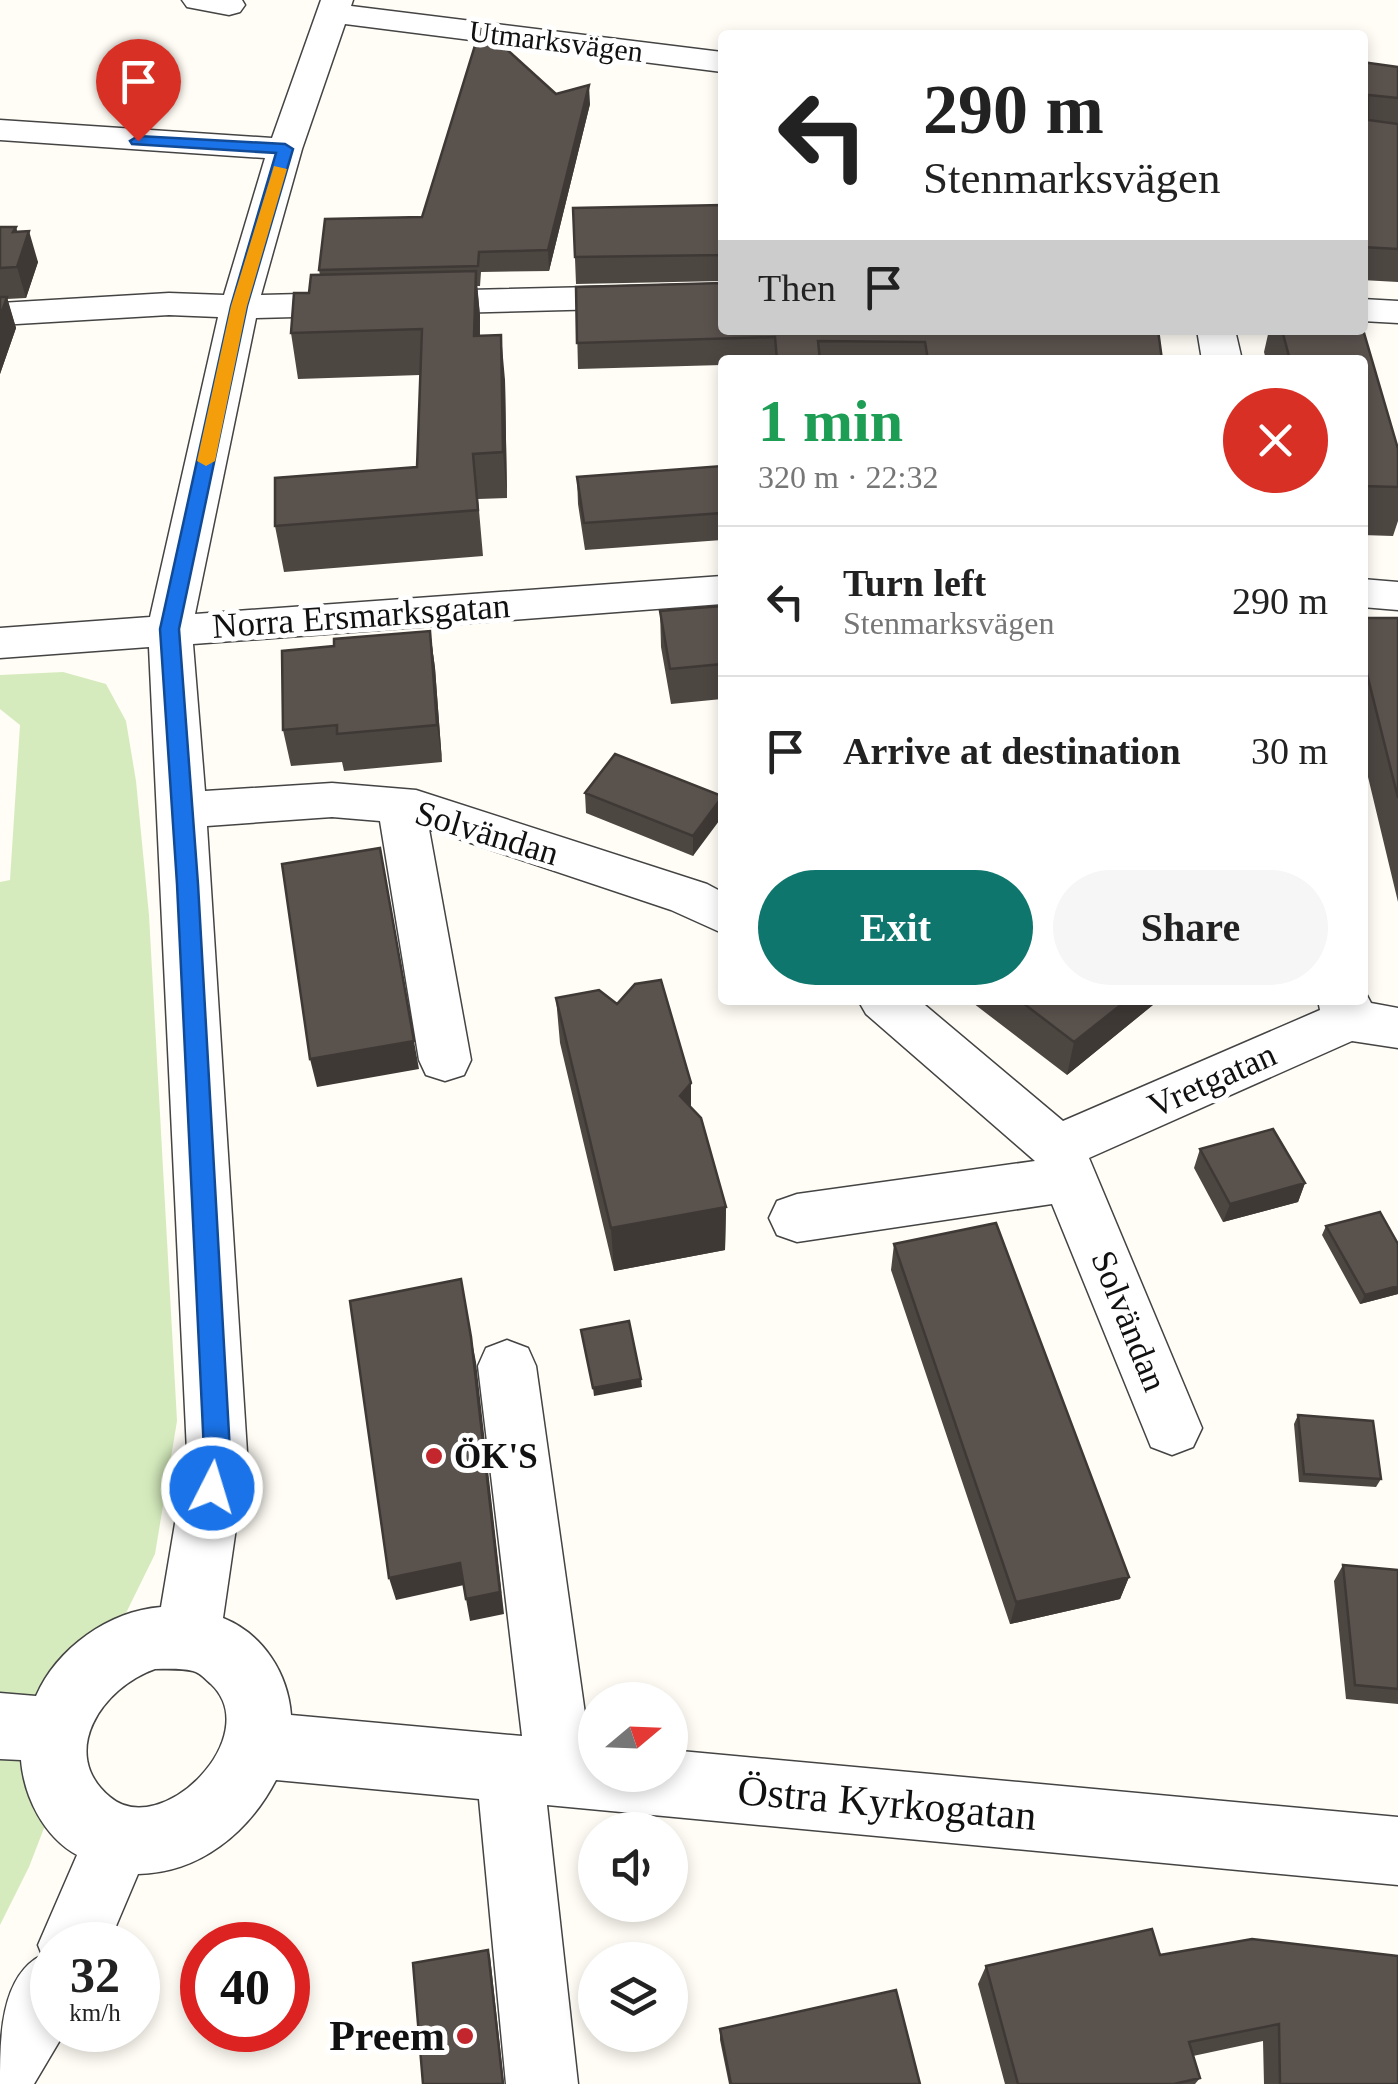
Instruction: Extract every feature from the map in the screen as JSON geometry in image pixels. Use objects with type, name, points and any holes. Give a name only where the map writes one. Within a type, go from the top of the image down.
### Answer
[{"type":"street","name":"Utmarksvägen","points":[[334,6],[718,61]]},
{"type":"street","points":[[188,1638],[217,1452],[170,629],[239,306],[285,149],[334,6]]},
{"type":"street","points":[[0,130],[285,149]]},
{"type":"street","points":[[0,314],[169,304],[239,306],[718,295]]},
{"type":"street","points":[[1368,310],[1398,312]]},
{"type":"street","name":"Norra Ersmarksgatan","points":[[0,643],[718,590]]},
{"type":"street","points":[[1368,594],[1398,596]]},
{"type":"street","name":"Solvändan","points":[[182,810],[332,800],[416,807],[689,897],[718,912]]},
{"type":"street","points":[[401,806],[445,1060]]},
{"type":"street","name":"Solvändan","points":[[890,1005],[1064,1163],[1172,1428]]},
{"type":"street","name":"Vretgatan","points":[[796,1218],[1064,1163],[1363,1016]]},
{"type":"street","points":[[507,1366],[535,1770],[542,2084]]},
{"type":"street","points":[[155,1638],[188,1638],[221,1650],[245,1674],[258,1707],[257,1744],[247,1772],[229,1798],[206,1819],[164,1837],[119,1838],[93,1828],[72,1811],[58,1787],[52,1759],[27,1728],[68,1698],[92,1670],[122,1649],[155,1638]]},
{"type":"street","name":"Östra Kyrkogatan","points":[[257,1744],[1398,1851]]},
{"type":"street","points":[[82,1922],[119,1838]]},
{"type":"street","points":[[0,2072],[30,2022]]},
{"type":"green space","points":[[63,672],[106,684],[126,721],[136,781],[149,915],[177,1421],[155,1554],[65,1737],[56,1797],[29,1867],[0,1925],[0,882],[10,880],[20,725],[0,709],[0,675]]},
{"type":"building","points":[[481,26],[556,94],[589,85],[548,250],[479,252],[478,266],[319,270],[325,219],[422,217]]},
{"type":"building","points":[[1368,63],[1398,67],[1398,98],[1368,95]]},
{"type":"building","points":[[1368,120],[1398,124],[1398,249],[1368,247]]},
{"type":"building","points":[[718,205],[718,255],[575,257],[573,208]]},
{"type":"building","points":[[0,227],[16,227],[13,232],[29,231],[17,267],[0,268]]},
{"type":"building","points":[[476,271],[474,336],[501,335],[503,452],[473,454],[478,510],[275,526],[275,478],[417,467],[422,329],[291,333],[294,293],[309,293],[311,275]]},
{"type":"building","points":[[718,283],[718,335],[1159,335],[1161,355],[927,355],[925,342],[818,341],[819,355],[777,355],[775,337],[577,343],[576,287]]},
{"type":"building","points":[[0,297],[7,297],[0,317]]},
{"type":"building","points":[[1283,335],[1365,335],[1398,449],[1398,487],[1368,486],[1368,355],[1289,355]]},
{"type":"building","points":[[718,466],[718,513],[584,523],[577,477]]},
{"type":"building","points":[[718,606],[718,664],[670,669],[660,611]]},
{"type":"building","points":[[1368,618],[1398,618],[1398,798],[1368,678]]},
{"type":"building","points":[[430,631],[437,725],[337,734],[337,725],[283,730],[282,651],[334,646],[334,639]]},
{"type":"building","points":[[615,754],[718,794],[718,802],[693,836],[585,793]]},
{"type":"building","points":[[380,848],[414,1041],[310,1059],[282,864]]},
{"type":"building","points":[[661,980],[691,1083],[680,1096],[701,1118],[726,1207],[611,1228],[556,998],[599,990],[617,1004],[635,984]]},
{"type":"building","points":[[1026,1005],[1121,1005],[1074,1042]]},
{"type":"building","points":[[1273,1129],[1305,1183],[1230,1204],[1200,1149]]},
{"type":"building","points":[[1380,1212],[1398,1244],[1398,1286],[1365,1295],[1326,1226]]},
{"type":"building","points":[[996,1223],[1129,1577],[1016,1602],[894,1244]]},
{"type":"building","name":"ÖK'S","points":[[461,1279],[500,1592],[466,1599],[460,1563],[389,1578],[350,1301]]},
{"type":"building","points":[[629,1321],[641,1379],[593,1388],[581,1330]]},
{"type":"building","points":[[1298,1415],[1373,1421],[1381,1479],[1304,1474]]},
{"type":"building","points":[[1343,1565],[1398,1570],[1398,1689],[1355,1685]]},
{"type":"building","points":[[1152,1929],[1160,1955],[1252,1939],[1398,1956],[1398,2084],[1280,2084],[1279,2024],[1189,2042],[1200,2078],[1174,2084],[1018,2084],[986,1966]]},
{"type":"building","points":[[488,1950],[503,2084],[423,2084],[413,1963]]},
{"type":"building","points":[[896,1990],[920,2084],[731,2084],[720,2029]]},
{"type":"slow traffic","points":[[206,461],[239,306],[279,169]]},
{"type":"place","name":"ÖK'S","points":[[434,1456]]},
{"type":"place","name":"Preem","points":[[465,2036]]},
{"type":"route","points":[[138,141],[285,149],[239,306],[170,629],[188,884],[217,1452],[212,1488]]}]
